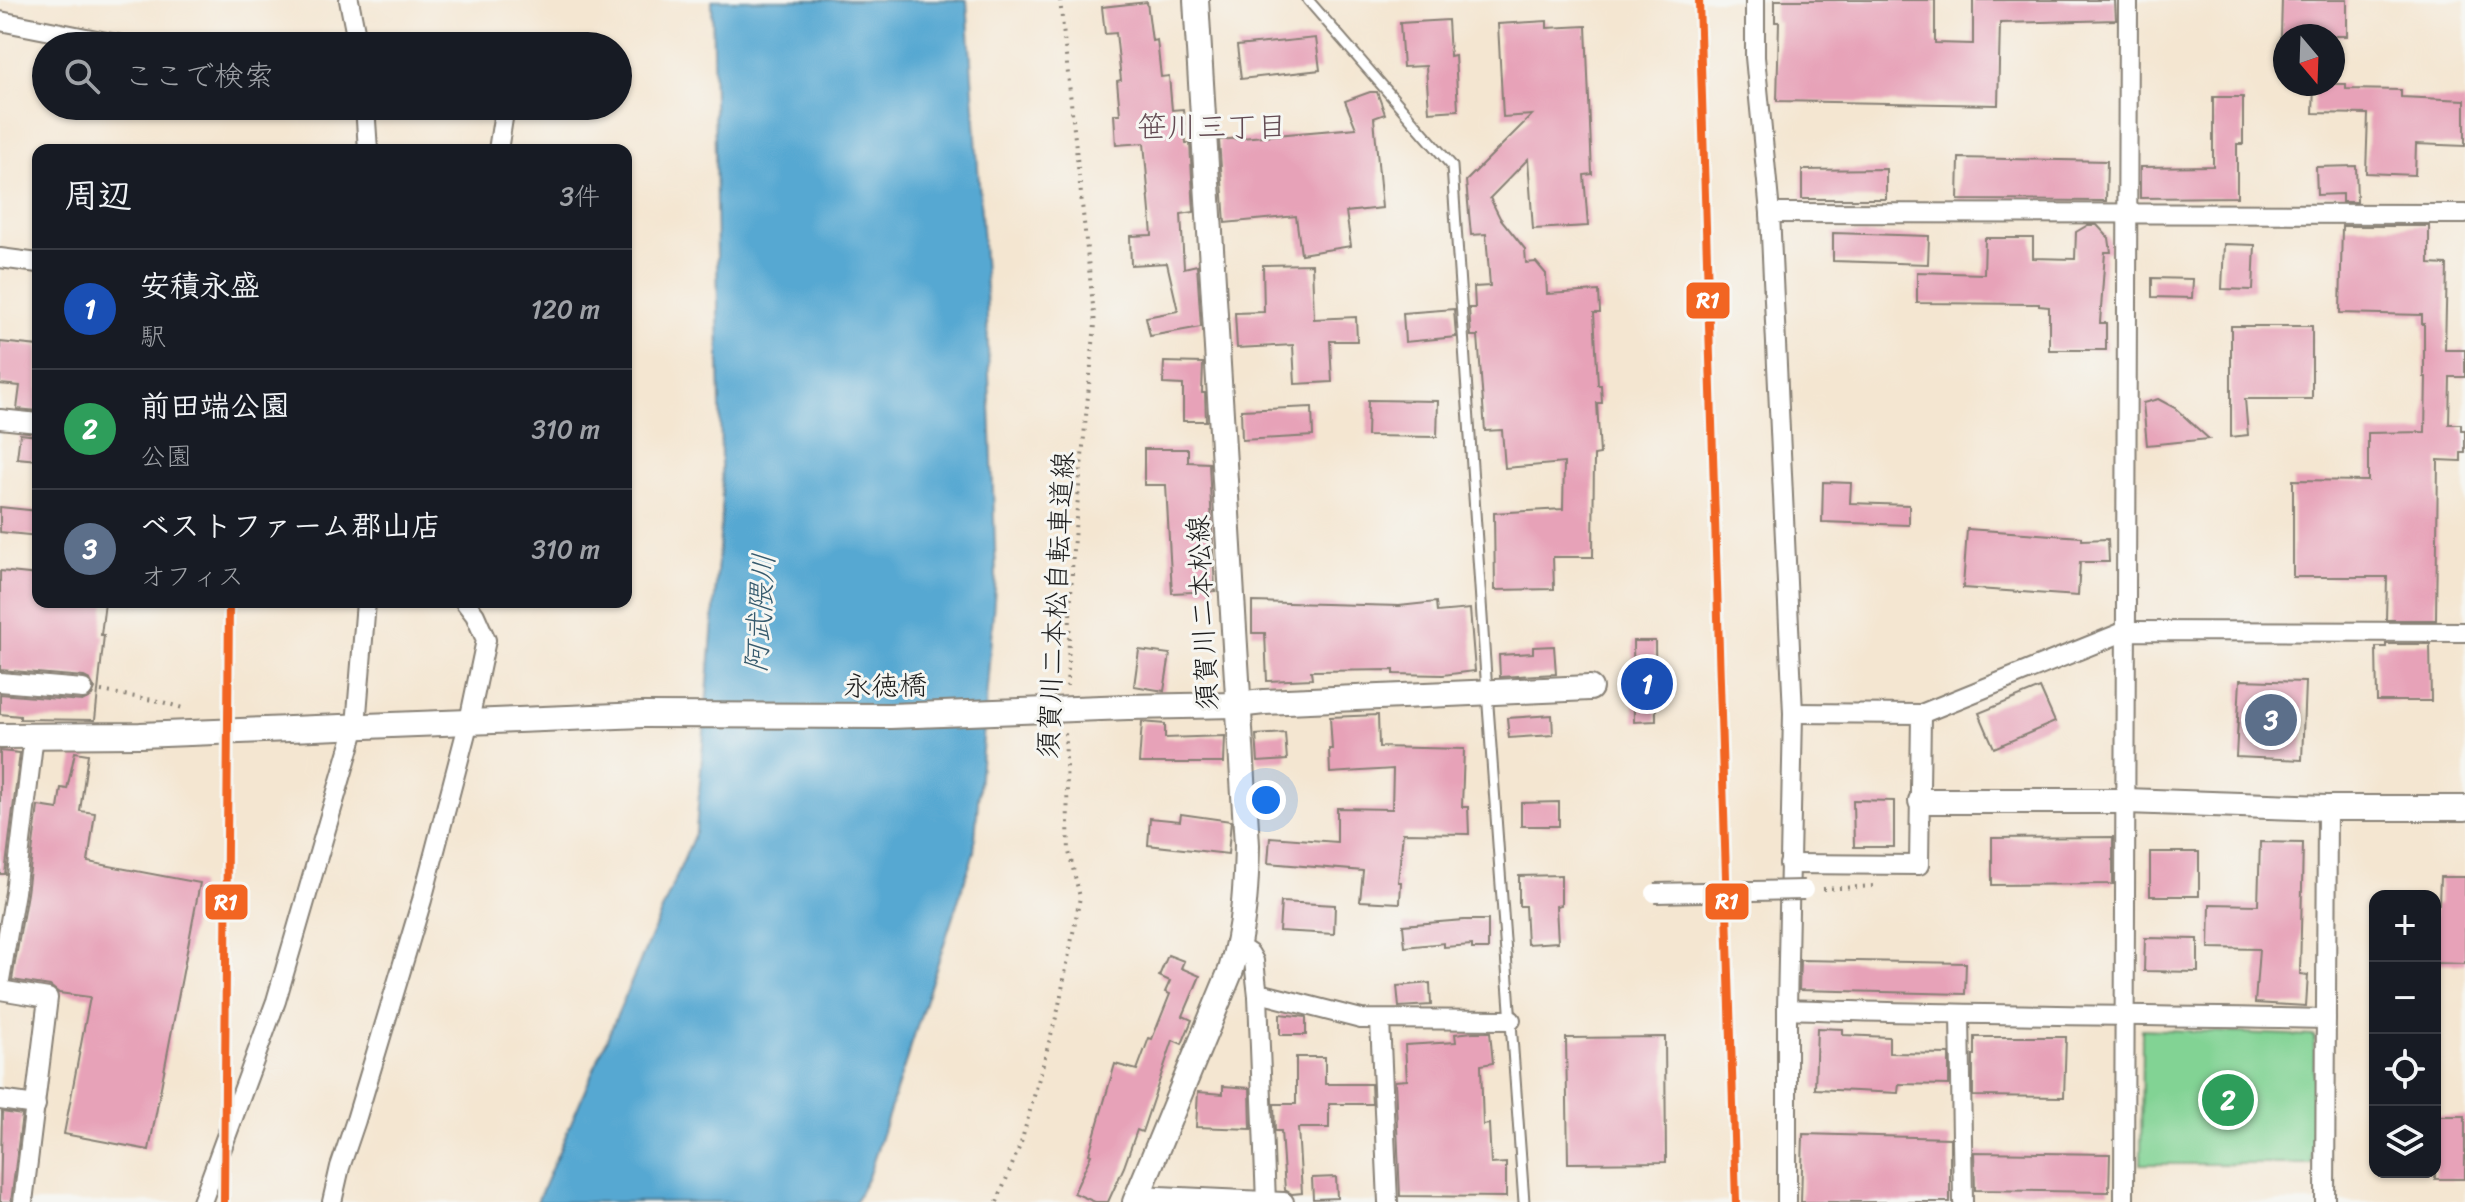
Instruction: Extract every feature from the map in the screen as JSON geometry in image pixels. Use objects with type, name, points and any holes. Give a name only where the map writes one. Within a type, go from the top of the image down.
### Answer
[{"type":"street","points":[[349,0],[355,32]]},
{"type":"street","name":"須賀川二本松線","points":[[1137,1199],[1231,970],[1244,914],[1247,845],[1196,0]]},
{"type":"street","points":[[1755,0],[1756,88],[1770,213],[1793,713],[1787,1202]]},
{"type":"street","points":[[2124,1202],[2128,0]]},
{"type":"street","points":[[0,21],[56,32]]},
{"type":"street","points":[[366,120],[368,144]]},
{"type":"street","points":[[499,144],[503,120]]},
{"type":"street","points":[[1770,213],[2465,214]]},
{"type":"street","points":[[0,258],[32,262]]},
{"type":"street","points":[[0,419],[32,422]]},
{"type":"street","points":[[202,1202],[276,1001],[356,726],[366,608]]},
{"type":"street","points":[[332,1202],[422,900],[469,721],[486,640],[470,608]]},
{"type":"street","points":[[1793,713],[1921,714],[2126,631],[2465,632]]},
{"type":"street","points":[[0,682],[83,689]]},
{"type":"street","name":"永徳橋","points":[[0,736],[140,735],[643,715],[890,716],[1237,705],[1590,688]]},
{"type":"street","points":[[1789,864],[1919,865],[1921,714]]},
{"type":"street","points":[[0,980],[15,892],[34,735]]},
{"type":"street","points":[[1921,801],[2126,801],[2327,808],[2465,808]]},
{"type":"street","points":[[2325,1202],[2327,808]]},
{"type":"street","points":[[1655,893],[1804,890]]},
{"type":"street","points":[[1137,1199],[1272,1202],[1254,961],[1238,946]]},
{"type":"street","points":[[0,990],[48,998],[23,1202]]},
{"type":"street","points":[[1258,996],[1267,995],[1361,1019],[1511,1020]]},
{"type":"street","points":[[1787,1009],[1960,1015],[2326,1019]]},
{"type":"street","points":[[1960,1015],[1963,1202]]},
{"type":"street","points":[[1380,1020],[1388,1202]]},
{"type":"street","points":[[0,1100],[36,1105]]},
{"type":"lane","points":[[1308,0],[1452,166],[1524,1202]]},
{"type":"path","name":"須賀川二本松自転車道線","points":[[1060,0],[1095,324],[1073,549],[1067,686]]},
{"type":"path","points":[[83,689],[159,701],[189,710]]},
{"type":"path","name":"須賀川二本松自転車道線","points":[[997,1202],[1021,1143],[1058,1010],[1080,897],[1069,852],[1065,731]]},
{"type":"path","points":[[1804,890],[1876,886]]},
{"type":"green space","points":[[2142,1029],[2315,1036],[2312,1164],[2141,1164]]},
{"type":"water","name":"阿武隈川","points":[[712,0],[967,0],[986,289],[996,575],[974,852],[869,1174],[855,1202],[537,1202],[696,831],[722,510]]},
{"type":"building","points":[[1775,0],[1935,0],[1935,43],[1973,44],[1973,0],[2115,0],[2116,20],[2000,23],[1998,105],[1777,101],[1779,22],[1775,22]]},
{"type":"building","points":[[2282,0],[2347,0],[2347,36],[2345,24],[2281,24]]},
{"type":"building","points":[[1147,2],[1152,41],[1157,40],[1161,77],[1169,76],[1172,110],[1183,109],[1186,143],[1190,143],[1194,212],[1181,214],[1184,268],[1197,265],[1201,327],[1150,336],[1146,317],[1178,311],[1167,263],[1131,265],[1130,236],[1152,235],[1144,143],[1116,145],[1114,114],[1120,114],[1117,81],[1121,80],[1116,33],[1105,34],[1102,7]]},
{"type":"building","points":[[1448,20],[1450,56],[1455,55],[1458,110],[1429,112],[1426,66],[1403,67],[1400,23]]},
{"type":"building","points":[[1547,21],[1547,28],[1586,26],[1592,174],[1584,175],[1588,226],[1533,229],[1528,159],[1490,198],[1500,218],[1525,249],[1526,263],[1536,262],[1546,274],[1547,294],[1599,291],[1600,313],[1594,313],[1602,403],[1597,403],[1600,454],[1594,455],[1593,557],[1553,557],[1554,589],[1495,590],[1494,513],[1563,509],[1564,463],[1505,468],[1502,430],[1485,431],[1478,336],[1471,336],[1469,308],[1475,308],[1474,287],[1490,286],[1486,234],[1471,235],[1466,181],[1532,115],[1503,117],[1498,24]]},
{"type":"building","points":[[1316,38],[1320,70],[1241,79],[1237,46]]},
{"type":"building","points":[[2345,84],[2346,89],[2401,90],[2401,97],[2465,100],[2465,146],[2416,144],[2415,175],[2366,173],[2368,114],[2313,113],[2314,96],[2345,96]]},
{"type":"building","points":[[1377,92],[1385,114],[1374,118],[1382,208],[1346,212],[1351,246],[1301,254],[1296,216],[1225,223],[1219,140],[1356,128],[1345,101]]},
{"type":"building","points":[[2213,97],[2243,97],[2243,144],[2237,144],[2237,197],[2140,198],[2140,167],[2213,166]]},
{"type":"building","points":[[1959,158],[2107,161],[2106,201],[1958,200]]},
{"type":"building","points":[[2356,166],[2357,202],[2342,202],[2342,194],[2317,195],[2316,167]]},
{"type":"building","points":[[1886,169],[1886,199],[1802,199],[1802,170]]},
{"type":"building","points":[[2088,225],[2097,225],[2109,238],[2111,252],[2105,252],[2100,323],[2106,323],[2106,350],[2049,350],[2049,307],[2039,304],[1917,303],[1917,272],[1984,274],[1985,238],[2033,238],[2033,258],[2075,259],[2076,232]]},
{"type":"building","points":[[2342,226],[2429,226],[2429,264],[2447,265],[2445,350],[2465,350],[2465,377],[2450,377],[2449,424],[2461,424],[2461,430],[2465,430],[2465,453],[2461,453],[2461,461],[2438,460],[2436,620],[2386,620],[2387,577],[2293,577],[2293,480],[2368,481],[2368,433],[2425,432],[2426,377],[2422,315],[2340,313]]},
{"type":"building","points":[[1833,233],[1929,236],[1928,264],[1833,261]]},
{"type":"building","points":[[2224,244],[2255,245],[2253,290],[2222,289]]},
{"type":"building","points":[[1312,264],[1314,319],[1356,317],[1357,341],[1330,341],[1332,382],[1295,384],[1293,345],[1237,348],[1235,313],[1264,312],[1263,265]]},
{"type":"building","points":[[2152,278],[2193,279],[2192,298],[2152,297]]},
{"type":"building","points":[[1454,309],[1456,337],[1405,342],[1403,313]]},
{"type":"building","points":[[2231,326],[2312,326],[2312,399],[2245,399],[2248,435],[2231,437]]},
{"type":"building","points":[[0,342],[32,345],[32,410],[17,409],[20,386],[0,384]]},
{"type":"building","points":[[1164,362],[1203,363],[1202,393],[1205,393],[1206,421],[1183,421],[1183,385],[1163,384]]},
{"type":"building","points":[[2158,399],[2175,408],[2209,439],[2147,445],[2143,403]]},
{"type":"building","points":[[1368,400],[1438,401],[1437,437],[1367,436]]},
{"type":"building","points":[[1312,407],[1313,436],[1242,440],[1241,410]]},
{"type":"building","points":[[20,434],[32,435],[32,459],[17,458]]},
{"type":"building","points":[[1144,449],[1188,449],[1188,462],[1209,463],[1215,591],[1172,593],[1166,485],[1144,485]]},
{"type":"building","points":[[1823,482],[1851,483],[1850,503],[1909,505],[1909,525],[1822,522]]},
{"type":"building","points":[[0,507],[32,510],[32,535],[0,532]]},
{"type":"building","points":[[1967,529],[2082,537],[2082,540],[2108,539],[2109,562],[2080,562],[2078,596],[1963,588]]},
{"type":"building","points":[[0,571],[32,574],[32,608],[104,608],[95,720],[20,719],[20,716],[0,714],[0,694],[82,701],[92,696],[95,689],[84,677],[0,670]]},
{"type":"building","points":[[1252,602],[1399,606],[1436,602],[1437,612],[1470,609],[1475,671],[1443,675],[1394,674],[1394,670],[1311,671],[1312,679],[1267,681],[1265,633],[1252,633]]},
{"type":"building","points":[[1633,641],[1655,641],[1656,721],[1634,722]]},
{"type":"building","points":[[2386,644],[2430,644],[2431,701],[2377,701],[2376,647],[2386,647]]},
{"type":"building","points":[[1554,646],[1556,674],[1500,677],[1499,655],[1533,653],[1533,647]]},
{"type":"building","points":[[1139,650],[1170,654],[1164,691],[1134,686]]},
{"type":"building","points":[[2240,680],[2305,682],[2302,760],[2236,757]]},
{"type":"building","points":[[2040,688],[2055,722],[1994,748],[1979,713]]},
{"type":"building","points":[[1378,715],[1379,747],[1464,749],[1462,807],[1468,807],[1469,834],[1403,833],[1398,882],[1401,882],[1400,903],[1360,901],[1363,871],[1268,863],[1270,837],[1337,842],[1337,808],[1392,809],[1393,769],[1330,773],[1330,717]]},
{"type":"building","points":[[1552,715],[1553,735],[1509,738],[1507,718]]},
{"type":"building","points":[[1142,722],[1165,724],[1165,738],[1225,736],[1224,763],[1139,763]]},
{"type":"building","points":[[1285,733],[1287,760],[1258,762],[1256,735]]},
{"type":"building","points":[[0,751],[20,753],[5,874],[0,874]]},
{"type":"building","points":[[75,752],[88,754],[80,811],[95,813],[88,862],[200,883],[149,1150],[64,1134],[90,997],[59,993],[50,986],[12,980],[38,806],[58,809],[61,788],[67,789]]},
{"type":"building","points":[[1853,800],[1894,801],[1894,847],[1854,847]]},
{"type":"building","points":[[1559,802],[1559,826],[1521,826],[1521,803]]},
{"type":"building","points":[[1181,814],[1231,821],[1228,854],[1148,845],[1150,818],[1180,821]]},
{"type":"building","points":[[2113,837],[2113,884],[1992,885],[1992,838]]},
{"type":"building","points":[[2260,842],[2303,843],[2300,974],[2308,975],[2306,1006],[2255,1003],[2259,949],[2209,948],[2210,904],[2258,905]]},
{"type":"building","points":[[2150,852],[2199,852],[2199,896],[2150,896]]},
{"type":"building","points":[[1561,875],[1561,905],[1556,906],[1558,942],[1527,944],[1525,906],[1519,906],[1519,876]]},
{"type":"building","points":[[2440,877],[2465,877],[2465,964],[2441,963]]},
{"type":"building","points":[[1281,902],[1335,905],[1334,934],[1279,931]]},
{"type":"building","points":[[1488,920],[1488,949],[1472,949],[1472,945],[1444,947],[1444,943],[1405,947],[1403,925]]},
{"type":"building","points":[[2145,938],[2198,939],[2198,972],[2144,971]]},
{"type":"building","points":[[1168,955],[1184,961],[1181,968],[1200,976],[1183,1016],[1192,1020],[1182,1044],[1173,1040],[1142,1132],[1137,1130],[1108,1202],[1095,1202],[1074,1193],[1091,1155],[1115,1064],[1137,1070],[1170,994],[1165,992],[1170,981],[1159,976]]},
{"type":"building","points":[[1800,960],[1966,963],[1965,994],[1799,990]]},
{"type":"building","points":[[1430,983],[1431,1005],[1399,1007],[1397,986]]},
{"type":"building","points":[[1280,1014],[1306,1017],[1306,1035],[1280,1035]]},
{"type":"building","points":[[1817,1028],[1843,1029],[1843,1035],[1889,1037],[1889,1053],[1949,1054],[1949,1085],[1899,1084],[1898,1093],[1815,1089]]},
{"type":"building","points":[[1490,1032],[1493,1063],[1481,1065],[1483,1125],[1489,1124],[1491,1164],[1506,1163],[1506,1197],[1400,1196],[1395,1081],[1407,1080],[1405,1045],[1456,1042],[1455,1034]]},
{"type":"building","points":[[1665,1037],[1666,1162],[1568,1163],[1566,1038]]},
{"type":"building","points":[[1975,1037],[2066,1037],[2064,1097],[1973,1096]]},
{"type":"building","points":[[1296,1057],[1325,1057],[1325,1084],[1371,1084],[1372,1104],[1329,1104],[1329,1128],[1298,1128],[1302,1193],[1292,1194],[1285,1190],[1281,1131],[1275,1131],[1274,1104],[1296,1104]]},
{"type":"building","points":[[1223,1086],[1250,1088],[1251,1129],[1196,1127],[1198,1092],[1223,1094]]},
{"type":"building","points":[[2,1112],[22,1115],[11,1202],[0,1202]]},
{"type":"building","points":[[2441,1116],[2465,1116],[2465,1179],[2435,1179],[2441,1178]]},
{"type":"building","points":[[1803,1134],[1950,1138],[1950,1202],[1801,1202]]},
{"type":"building","points":[[1974,1152],[2110,1154],[2109,1192],[1975,1190]]},
{"type":"building","points":[[1336,1177],[1337,1198],[1313,1199],[1312,1178]]},
{"type":"transit line","name":"R1","points":[[1699,0],[1736,1202]]},
{"type":"transit line","name":"R1","points":[[224,1202],[229,608]]},
{"type":"place","name":"安積永盛","points":[[1647,684]]},
{"type":"place","name":"ベストファーム郡山店","points":[[2271,720]]},
{"type":"place","name":"前田端公園","points":[[2228,1100]]},
{"type":"district","name":"笹川三丁目","points":[[1212,127]]}]
